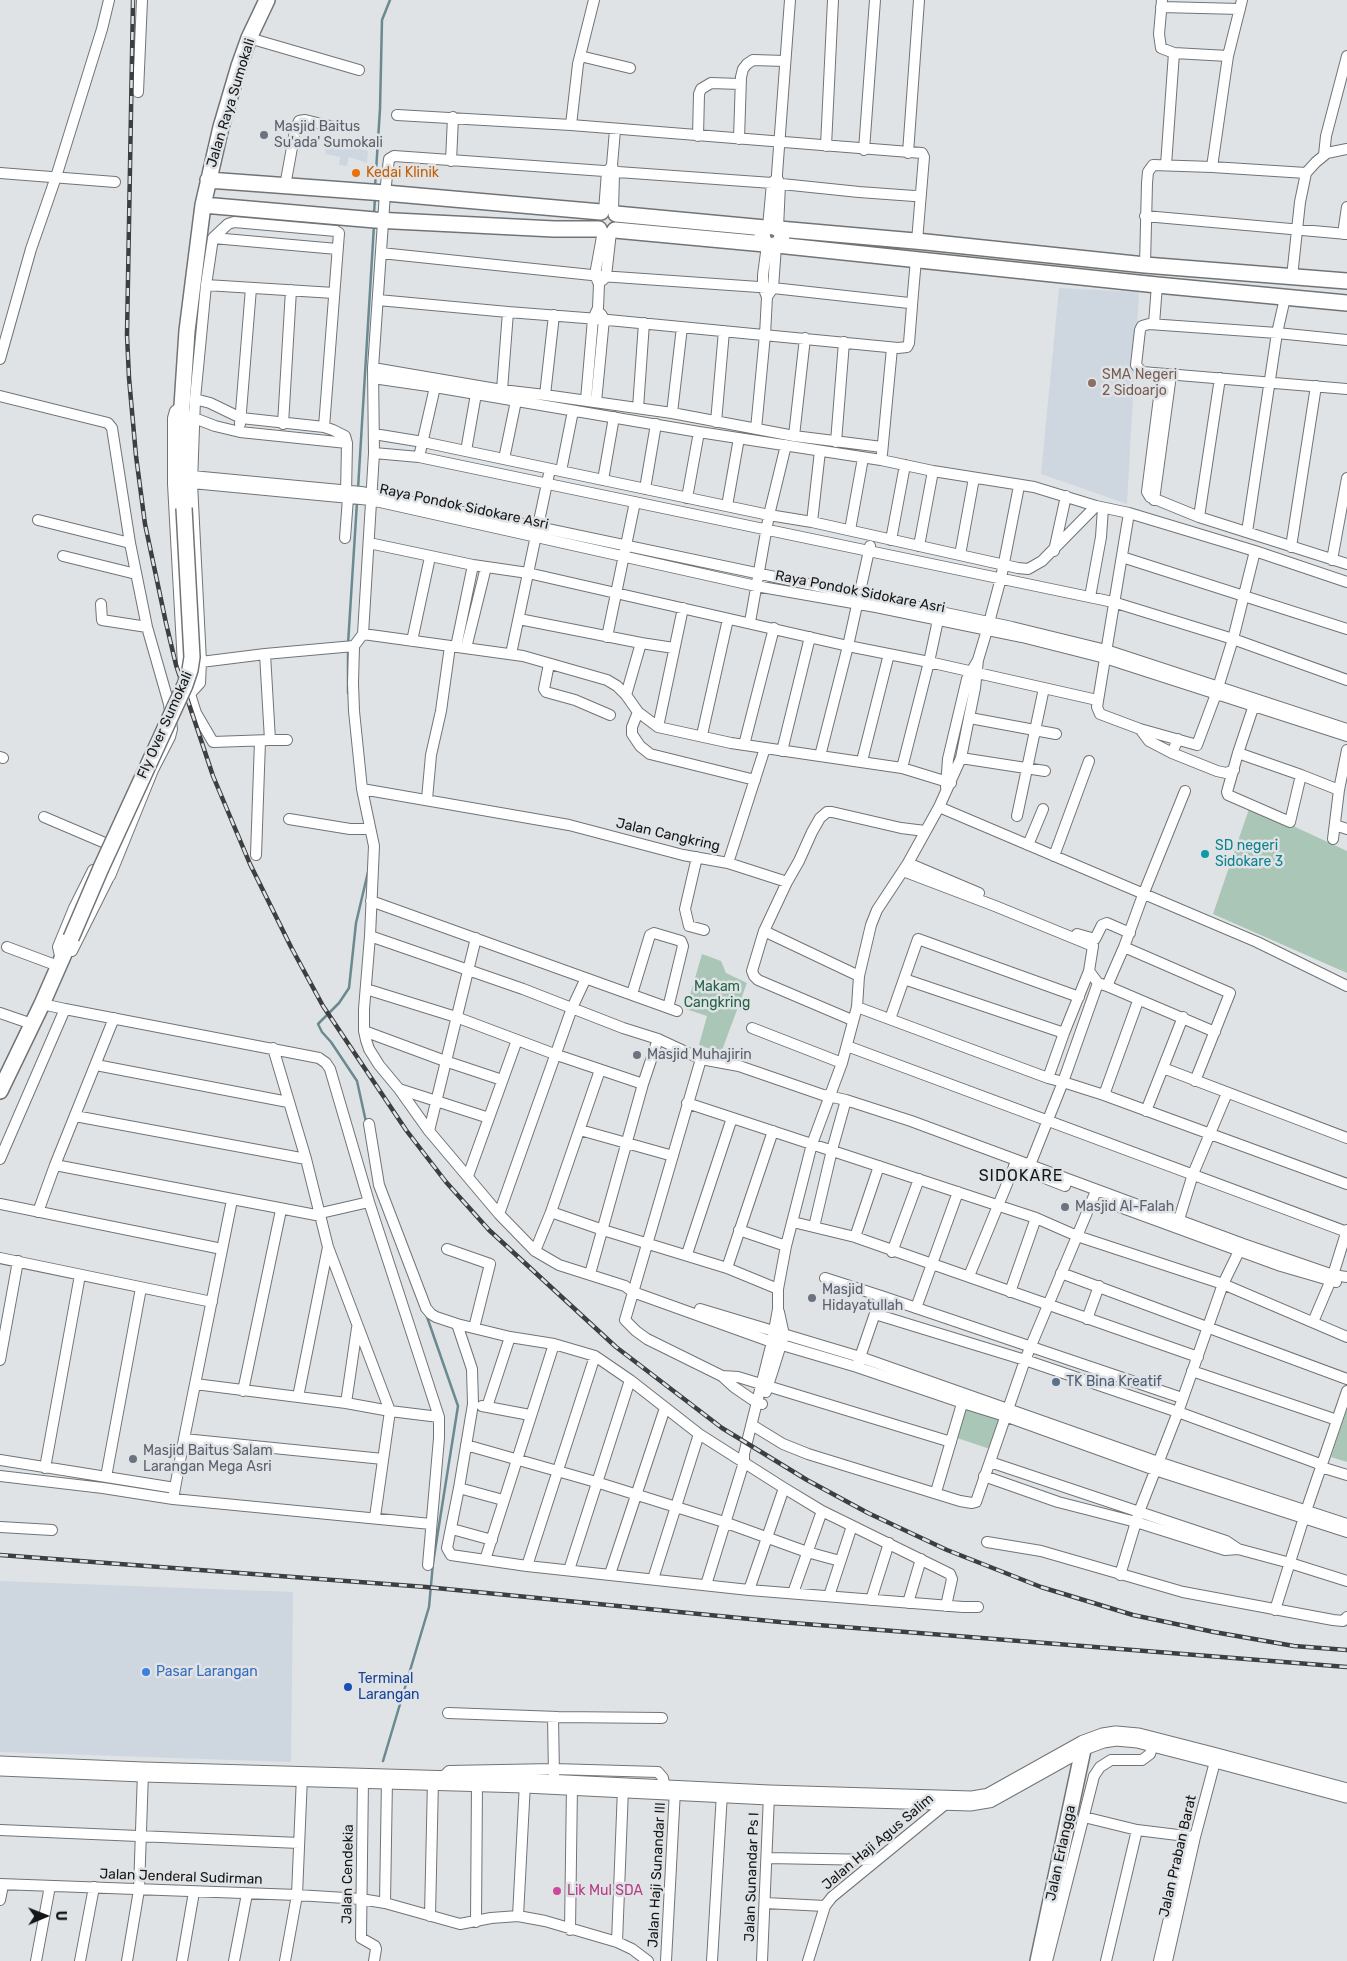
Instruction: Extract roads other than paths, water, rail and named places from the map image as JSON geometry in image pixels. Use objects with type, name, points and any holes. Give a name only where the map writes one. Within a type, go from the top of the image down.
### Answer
[{"type":"highway","points":[[0,1766],[477,1782],[525,1783],[559,1779],[623,1788],[948,1802],[989,1798],[1084,1745],[1102,1738],[1116,1736],[1154,1742],[1347,1793]]},
{"type":"main road","name":"Jalan Raya Sumokali","points":[[207,244],[203,205],[208,180],[231,92],[250,38],[267,0]]},
{"type":"main road","points":[[208,180],[609,212],[917,241],[1144,265],[1347,281]]},
{"type":"main road","points":[[203,205],[374,220],[607,231],[771,245],[1347,303]]},
{"type":"main road","points":[[607,231],[596,220],[609,212]]},
{"type":"main road","points":[[607,231],[619,222],[609,212]]},
{"type":"main road","points":[[771,245],[782,238],[773,228]]},
{"type":"main road","name":"Fly Over Sumokali","points":[[0,1091],[42,1004],[101,868],[185,685],[190,670],[192,657],[187,332],[207,244]]},
{"type":"main road","points":[[1057,274],[1058,256]]},
{"type":"main road","name":"Jalan Erlangga","points":[[1038,1961],[1084,1745]]},
{"type":"street","points":[[0,359],[31,249],[56,177],[102,29],[109,0]]},
{"type":"street","points":[[138,92],[142,0]]},
{"type":"street","points":[[572,125],[580,56],[594,0]]},
{"type":"street","points":[[773,228],[790,0]]},
{"type":"street","points":[[826,146],[833,0]]},
{"type":"street","points":[[864,150],[875,0]]},
{"type":"street","points":[[908,153],[918,0]]},
{"type":"street","points":[[1212,167],[1228,56],[1241,4],[1162,4],[1159,43],[1161,48],[1174,53],[1228,56]]},
{"type":"street","points":[[250,38],[359,70]]},
{"type":"street","points":[[1166,164],[1174,53]]},
{"type":"street","points":[[580,56],[630,68]]},
{"type":"street","points":[[1324,155],[1326,136],[1347,56]]},
{"type":"street","points":[[739,139],[740,84],[743,69],[753,60],[786,61]]},
{"type":"street","points":[[698,136],[699,94],[701,89],[711,83],[740,84]]},
{"type":"street","points":[[397,115],[572,125],[864,150],[922,153],[924,157],[917,241]]},
{"type":"street","points":[[451,161],[453,117]]},
{"type":"street","points":[[285,186],[295,131],[299,122],[305,120],[334,127]]},
{"type":"street","points":[[609,212],[615,130]]},
{"type":"street","points":[[1292,277],[1300,202],[1306,173],[1324,155],[1336,150],[1347,149]]},
{"type":"street","points":[[345,538],[356,495],[374,453],[373,372],[382,253],[374,220],[375,192],[388,161],[392,157],[611,170],[776,182],[868,193],[921,195]]},
{"type":"street","points":[[1144,265],[1148,172],[1154,166],[1166,164],[1306,173]]},
{"type":"street","points":[[0,173],[115,182]]},
{"type":"street","points":[[1146,216],[1345,234],[1347,207]]},
{"type":"street","points":[[190,694],[200,683],[201,662],[187,412],[206,285],[207,244],[228,224],[234,222],[336,231],[339,233],[324,428]]},
{"type":"street","points":[[591,401],[600,278],[607,231]]},
{"type":"street","points":[[207,244],[338,248]]},
{"type":"street","points":[[756,429],[771,245]]},
{"type":"street","points":[[382,253],[600,278],[768,291],[912,305]]},
{"type":"street","points":[[378,300],[904,348],[909,343],[916,259]]},
{"type":"street","points":[[206,285],[334,293]]},
{"type":"street","points":[[1154,324],[1157,285]]},
{"type":"street","points":[[240,432],[251,288]]},
{"type":"street","points":[[284,424],[291,290]]},
{"type":"street","points":[[1247,532],[1277,333],[1285,298]]},
{"type":"street","points":[[502,390],[508,312]]},
{"type":"street","points":[[545,395],[554,315]]},
{"type":"street","points":[[638,408],[644,323]]},
{"type":"street","points":[[1347,340],[1277,333],[1154,324],[1144,325],[1141,327],[1136,364],[1142,372],[1347,389]]},
{"type":"street","points":[[672,413],[682,327]]},
{"type":"street","points":[[716,422],[724,332]]},
{"type":"street","points":[[794,436],[805,338]]},
{"type":"street","points":[[836,442],[844,342]]},
{"type":"street","points":[[881,460],[892,348]]},
{"type":"street","points":[[373,372],[435,387],[699,432],[881,460],[1066,496],[1255,551],[1347,582]]},
{"type":"street","points":[[373,372],[591,401],[672,413],[794,436],[882,447]]},
{"type":"street","points":[[1166,374],[1157,447],[1154,500],[1199,517],[1347,564]]},
{"type":"street","points":[[1199,517],[1220,378]]},
{"type":"street","points":[[1291,547],[1316,386]]},
{"type":"street","points":[[420,457],[435,387]]},
{"type":"street","points":[[466,451],[476,394]]},
{"type":"street","points":[[0,396],[108,423],[111,426],[136,574],[147,627],[169,704],[172,729],[109,877],[69,956],[59,963]]},
{"type":"street","points":[[504,459],[516,401]]},
{"type":"street","points":[[187,412],[210,403],[241,418],[324,428],[345,436],[356,495],[369,544],[363,634],[352,646],[352,683],[365,829],[374,855],[364,1031],[368,1049],[429,1131],[499,1214],[535,1251],[559,1265],[778,1339],[859,1362],[1156,1466],[1305,1515],[1347,1532]]},
{"type":"street","points":[[561,471],[573,410]]},
{"type":"street","points":[[287,740],[213,742],[196,713],[183,665],[173,484],[173,418],[175,411],[187,412],[215,426],[240,432],[347,443]]},
{"type":"street","points":[[603,480],[614,416]]},
{"type":"street","points":[[645,488],[656,424]]},
{"type":"street","points":[[687,498],[699,432]]},
{"type":"street","points":[[374,434],[423,442],[769,515],[812,522],[1028,569],[1042,562],[1100,507]]},
{"type":"street","points":[[727,506],[739,438]]},
{"type":"street","points":[[750,622],[769,515],[786,445]]},
{"type":"street","points":[[812,522],[820,451]]},
{"type":"street","points":[[374,453],[420,457],[1113,602],[1233,640],[1347,680]]},
{"type":"street","points":[[850,530],[862,458]]},
{"type":"street","points":[[891,540],[905,465]]},
{"type":"street","points":[[511,654],[550,469]]},
{"type":"street","points":[[919,546],[933,471]]},
{"type":"street","points":[[960,555],[974,478]]},
{"type":"street","points":[[1332,560],[1347,478]]},
{"type":"street","name":"Raya Pondok Sidokare Asri","points":[[192,479],[356,495],[537,532],[624,556],[756,586],[857,599],[938,620],[990,625],[1106,654],[1217,690],[1347,736]]},
{"type":"street","points":[[704,1584],[778,1339],[778,1289],[786,1246],[812,1144],[847,1046],[856,1007],[859,976],[871,925],[877,910],[905,867],[939,807],[947,785],[961,758],[970,718],[974,673],[990,625],[1019,486]]},
{"type":"street","points":[[1054,551],[1066,496]]},
{"type":"street","points":[[607,637],[635,502]]},
{"type":"street","points":[[1090,597],[1101,537],[1100,507]]},
{"type":"street","points":[[1129,513],[1097,707],[1100,714],[1140,729],[1178,738],[1196,745]]},
{"type":"street","points":[[38,520],[130,544]]},
{"type":"street","points":[[537,532],[626,546],[758,574],[857,599],[990,625]]},
{"type":"street","points":[[820,756],[873,536]]},
{"type":"street","points":[[369,544],[473,565],[528,573],[728,619],[750,622],[848,646],[1098,700]]},
{"type":"street","points":[[1191,762],[1233,640],[1255,551]]},
{"type":"street","points":[[63,556],[136,574]]},
{"type":"street","points":[[412,641],[430,557]]},
{"type":"street","points":[[1122,557],[1347,629]]},
{"type":"street","points":[[427,799],[431,755],[440,711],[457,647],[473,565]]},
{"type":"street","points":[[457,647],[475,612],[486,567]]},
{"type":"street","points":[[101,604],[102,620],[147,627]]},
{"type":"street","points":[[658,726],[683,608]]},
{"type":"street","points":[[464,609],[475,612]]},
{"type":"street","points":[[702,735],[728,619]]},
{"type":"street","points":[[519,620],[674,648]]},
{"type":"street","points":[[902,768],[938,620]]},
{"type":"street","points":[[744,745],[774,628]]},
{"type":"street","points":[[363,634],[511,654],[607,680],[626,695],[638,712],[658,726],[744,745],[902,768],[947,785]]},
{"type":"street","points":[[782,750],[810,637]]},
{"type":"street","points":[[626,695],[641,643]]},
{"type":"street","points":[[201,662],[352,646]]},
{"type":"street","points":[[256,855],[265,741],[265,654]]},
{"type":"street","points":[[862,761],[889,654]]},
{"type":"street","points":[[549,664],[544,689],[546,692],[575,700],[610,715]]},
{"type":"street","points":[[947,785],[948,759],[964,688],[967,679],[974,673]]},
{"type":"street","points":[[1017,816],[1044,688]]},
{"type":"street","points":[[1255,703],[1238,753],[1227,792],[1228,795],[1290,822],[1301,774]]},
{"type":"street","name":"Raya Pondok Sidokare Asri","points":[[1255,703],[1347,728]]},
{"type":"street","points":[[59,963],[58,947],[74,908],[162,727],[169,704]]},
{"type":"street","points":[[638,712],[632,727],[632,734],[640,746],[650,754],[755,780]]},
{"type":"street","points":[[970,718],[1056,734]]},
{"type":"street","points":[[1140,729],[1148,741],[1172,754],[1222,773],[1234,770]]},
{"type":"street","points":[[1172,754],[1178,738]]},
{"type":"street","points":[[728,863],[765,748]]},
{"type":"street","points":[[1333,839],[1339,790],[1347,750]]},
{"type":"street","points":[[1238,753],[1301,774],[1339,790]]},
{"type":"street","points":[[961,758],[1045,771]]},
{"type":"street","points":[[1054,856],[1089,761]]},
{"type":"street","name":"Jalan Cangkring","points":[[362,789],[569,825],[728,863],[787,882]]},
{"type":"street","points":[[1029,1168],[1046,1121],[1103,984],[1124,948],[1185,791]]},
{"type":"street","points":[[939,807],[1257,942],[1347,986]]},
{"type":"street","points":[[1028,845],[1043,809]]},
{"type":"street","points":[[852,1020],[756,978],[752,971],[764,931],[812,832],[820,818],[827,812],[901,828],[925,831]]},
{"type":"street","points":[[44,817],[106,843]]},
{"type":"street","points":[[290,819],[365,829]]},
{"type":"street","points":[[1335,825],[1347,829]]},
{"type":"street","points":[[697,857],[685,909],[689,926],[704,930]]},
{"type":"street","points":[[95,866],[96,874],[109,877]]},
{"type":"street","points":[[905,867],[1094,943]]},
{"type":"street","points":[[371,901],[672,1009],[684,946],[680,942],[654,933],[650,934],[632,994]]},
{"type":"street","points":[[1048,1078],[1089,971],[1094,943],[1104,924],[1108,923],[1130,933]]},
{"type":"street","points":[[764,931],[859,976]]},
{"type":"street","points":[[370,936],[469,969],[658,1039],[701,1059],[740,1066],[779,1084],[829,1100],[845,1103],[932,1132],[1241,1247],[1281,1266],[1331,1278],[1347,1284]]},
{"type":"street","points":[[429,1131],[476,938]]},
{"type":"street","points":[[890,1019],[917,941],[920,939],[1079,997]]},
{"type":"street","points":[[7,947],[59,963]]},
{"type":"street","points":[[1124,948],[1228,990],[1230,995],[1195,1080]]},
{"type":"street","points":[[1089,971],[1103,984],[1138,1001],[1183,1017],[1215,1032]]},
{"type":"street","points":[[499,1214],[572,1008],[586,978]]},
{"type":"street","points":[[904,978],[1064,1033]]},
{"type":"street","points":[[366,989],[456,1018],[556,1056],[643,1084]]},
{"type":"street","points":[[1104,1095],[1138,1001]]},
{"type":"street","points":[[42,1004],[273,1048],[319,1058],[326,1063],[330,1069],[369,1202],[439,1417],[439,1438],[428,1565]]},
{"type":"street","points":[[856,1007],[1048,1078],[1104,1095],[1347,1184]]},
{"type":"street","points":[[0,1159],[66,1009]]},
{"type":"street","points":[[0,1013],[32,1024]]},
{"type":"street","points":[[1146,1111],[1183,1017]]},
{"type":"street","points":[[38,1212],[114,1018]]},
{"type":"street","points":[[752,1028],[842,1064]]},
{"type":"street","points":[[364,1031],[502,1080]]},
{"type":"street","points":[[590,1274],[643,1084],[658,1039]]},
{"type":"street","points":[[468,1176],[517,1040]]},
{"type":"street","points":[[847,1046],[1347,1231],[1313,1322]]},
{"type":"street","points":[[273,1048],[306,1159],[328,1247],[390,1412],[375,1517]]},
{"type":"street","points":[[701,1059],[687,1102],[674,1156],[648,1243],[631,1288],[625,1320],[647,1340],[722,1376],[734,1388],[758,1406]]},
{"type":"street","points":[[96,1065],[288,1102]]},
{"type":"street","points":[[1163,1068],[1347,1138]]},
{"type":"street","points":[[535,1251],[551,1212],[600,1070]]},
{"type":"street","points":[[399,1090],[489,1118]]},
{"type":"street","points":[[1178,1223],[1193,1174],[1227,1093]]},
{"type":"street","points":[[687,1102],[1036,1218],[1077,1236],[1223,1284],[1347,1337]]},
{"type":"street","points":[[814,1227],[845,1103]]},
{"type":"street","points":[[75,1116],[306,1159]]},
{"type":"street","points":[[687,1254],[732,1118]]},
{"type":"street","points":[[369,1124],[379,1185],[426,1308],[431,1314],[457,1324],[510,1337],[554,1344],[595,1356],[630,1380],[699,1434],[742,1458],[784,1488],[852,1526],[889,1542],[950,1574],[952,1578],[946,1606]]},
{"type":"street","points":[[580,1130],[674,1156]]},
{"type":"street","points":[[727,1268],[773,1130]]},
{"type":"street","points":[[969,1276],[1016,1164]]},
{"type":"street","points":[[55,1165],[281,1210],[321,1215],[369,1202]]},
{"type":"street","points":[[855,1237],[879,1166]]},
{"type":"street","points":[[892,1252],[919,1179]]},
{"type":"street","points":[[916,1308],[958,1192]]},
{"type":"street","points":[[752,1425],[783,1444],[808,1454],[936,1492],[960,1501],[976,1502],[1025,1360],[1095,1194]]},
{"type":"street","points":[[173,1499],[232,1200]]},
{"type":"street","points":[[0,1204],[222,1248]]},
{"type":"street","points":[[243,1390],[281,1210]]},
{"type":"street","points":[[551,1212],[603,1230],[687,1254],[778,1289]]},
{"type":"street","points":[[1010,1292],[1036,1218]]},
{"type":"street","points":[[793,1222],[855,1237],[892,1252],[932,1263],[1198,1357]]},
{"type":"street","points":[[739,1230],[786,1246]]},
{"type":"street","points":[[298,1397],[328,1247]]},
{"type":"street","points":[[1120,1575],[1139,1512],[1178,1412],[1223,1284],[1241,1247]]},
{"type":"street","points":[[447,1249],[490,1264],[474,1328]]},
{"type":"street","points":[[0,1258],[212,1302]]},
{"type":"street","points":[[0,1360],[18,1261]]},
{"type":"street","points":[[1061,1273],[1347,1379]]},
{"type":"street","points":[[45,1468],[80,1275]]},
{"type":"street","points":[[1331,1278],[1347,1277]]},
{"type":"street","points":[[825,1278],[1182,1398]]},
{"type":"street","points":[[1087,1319],[1099,1286]]},
{"type":"street","points":[[106,1477],[141,1288]]},
{"type":"street","points":[[859,1362],[881,1296]]},
{"type":"street","points":[[875,1314],[1096,1384],[1178,1412],[1347,1475]]},
{"type":"street","points":[[346,1403],[358,1324]]},
{"type":"street","points":[[457,1324],[472,1369],[473,1404],[452,1529],[447,1548],[450,1554],[527,1566],[749,1590],[978,1607]]},
{"type":"street","points":[[961,1340],[967,1325]]},
{"type":"street","points":[[487,1407],[510,1337]]},
{"type":"street","points":[[485,1560],[554,1344]]},
{"type":"street","points":[[527,1566],[595,1356]]},
{"type":"street","points":[[1096,1384],[1100,1370]]},
{"type":"street","points":[[1192,1371],[1336,1420]]},
{"type":"street","points":[[722,1376],[738,1377],[951,1442]]},
{"type":"street","points":[[569,1570],[630,1380]]},
{"type":"street","points":[[195,1384],[346,1403],[390,1412],[439,1417]]},
{"type":"street","points":[[1275,1610],[1320,1464],[1347,1391]]},
{"type":"street","points":[[936,1492],[964,1399]]},
{"type":"street","points":[[473,1404],[530,1415]]},
{"type":"street","points":[[610,1574],[665,1408]]},
{"type":"street","points":[[653,1579],[699,1434]]},
{"type":"street","points":[[184,1438],[383,1459]]},
{"type":"street","points":[[466,1445],[596,1482],[722,1521],[807,1552],[840,1561]]},
{"type":"street","points":[[175,1488],[3,1461],[2,1476],[103,1488],[173,1499],[375,1517],[431,1524]]},
{"type":"street","points":[[990,1462],[1226,1541],[1238,1550]]},
{"type":"street","points":[[1320,1464],[1347,1468]]},
{"type":"street","points":[[984,1476],[1058,1502],[1136,1522],[1225,1550],[1238,1550],[1290,1563],[1347,1581]]},
{"type":"street","points":[[1058,1502],[1061,1486]]},
{"type":"street","points":[[459,1488],[504,1500]]},
{"type":"street","points":[[749,1590],[784,1488]]},
{"type":"street","points":[[793,1592],[822,1510]]},
{"type":"street","points":[[1305,1515],[1347,1524]]},
{"type":"street","points":[[829,1596],[852,1526]]},
{"type":"street","points":[[0,1527],[52,1530]]},
{"type":"street","points":[[452,1529],[492,1540]]},
{"type":"street","points":[[872,1600],[889,1542]]},
{"type":"street","points":[[987,1542],[1041,1551],[1183,1592],[1333,1620],[1343,1621],[1347,1618]]},
{"type":"street","points":[[908,1603],[921,1559]]},
{"type":"street","points":[[448,1713],[662,1718]]},
{"type":"street","points":[[556,1717],[570,1930]]},
{"type":"street","points":[[1047,1961],[1094,1776],[1100,1767],[1111,1760],[1142,1760],[1150,1754],[1154,1742]]},
{"type":"street","name":"Jalan Praban Barat","points":[[1167,1961],[1191,1837],[1216,1758]]},
{"type":"street","points":[[430,1916],[436,1780],[449,1771],[559,1779],[658,1772],[670,1790]]},
{"type":"street","points":[[127,1961],[139,1890],[143,1772]]},
{"type":"street","points":[[285,1961],[296,1895],[302,1776]]},
{"type":"street","name":"Jalan Cendekia","points":[[363,1778],[365,1900],[361,1938],[375,1946],[374,1961]]},
{"type":"street","points":[[385,1903],[387,1779]]},
{"type":"street","points":[[476,1922],[477,1782]]},
{"type":"street","points":[[518,1916],[525,1783]]},
{"type":"street","points":[[617,1942],[623,1788]]},
{"type":"street","name":"Jalan Haji Sunandar III","points":[[666,1961],[670,1790]]},
{"type":"street","points":[[712,1961],[722,1793]]},
{"type":"street","name":"Jalan Sunandar Ps I","points":[[762,1961],[769,1795]]},
{"type":"street","name":"Jalan Haji Agus Salim","points":[[808,1961],[825,1906],[832,1897],[948,1802]]},
{"type":"street","points":[[1084,1817],[1137,1830],[1191,1837],[1159,1961]]},
{"type":"street","points":[[0,1830],[299,1843]]},
{"type":"street","points":[[1106,1961],[1137,1830]]},
{"type":"street","points":[[767,1858],[876,1860]]},
{"type":"street","points":[[0,1900],[1,1885]]},
{"type":"street","name":"Jalan Jenderal Sudirman","points":[[1,1885],[296,1895],[365,1900],[385,1903],[460,1924],[491,1918],[518,1916],[545,1921],[570,1930],[617,1942],[632,1949],[648,1961]]},
{"type":"street","points":[[36,1961],[50,1886]]},
{"type":"street","points":[[80,1961],[94,1887]]},
{"type":"street","points":[[182,1961],[194,1892]]},
{"type":"street","points":[[234,1961],[247,1894]]},
{"type":"street","points":[[765,1903],[825,1906]]},
{"type":"waterway","points":[[375,187],[380,109],[382,20],[390,0]]},
{"type":"waterway","points":[[374,214],[375,197]]},
{"type":"waterway","points":[[358,489],[374,225]]},
{"type":"waterway","points":[[348,644],[357,502]]},
{"type":"waterway","points":[[348,649],[348,693]]},
{"type":"waterway","points":[[366,1122],[357,1081],[318,1024],[339,1003],[349,988],[356,923],[368,872]]},
{"type":"waterway","points":[[383,1761],[429,1607],[433,1563],[458,1406],[426,1314]]},
{"type":"railway","points":[[133,0],[127,335],[129,378],[136,456],[145,524],[176,665],[213,776],[250,864],[291,947],[323,1006],[406,1130],[446,1182],[489,1230],[616,1347],[722,1428],[807,1480],[868,1513],[947,1550],[1041,1587],[1133,1615],[1214,1632],[1294,1646],[1347,1650]]},
{"type":"railway","points":[[0,1555],[426,1587],[780,1622],[1347,1667]]},
{"type":"place","name":"Masjid Baitus Su'ada' Sumokali","points":[[264,135]]},
{"type":"place","name":"Kedai Klinik","points":[[356,173]]},
{"type":"place","name":"SMA Negeri 2 Sidoarjo","points":[[1092,383]]},
{"type":"place","name":"SD negeri Sidokare 3","points":[[1205,854]]},
{"type":"place","name":"Masjid Muhajirin","points":[[637,1055]]},
{"type":"place","name":"Masjid Al-Falah","points":[[1065,1207]]},
{"type":"place","name":"Masjid Hidayatullah","points":[[812,1298]]},
{"type":"place","name":"TK Bina Kreatif","points":[[1056,1382]]},
{"type":"place","name":"Masjid Baitus Salam Larangan Mega Asri","points":[[133,1459]]},
{"type":"place","name":"Pasar Larangan","points":[[146,1672]]},
{"type":"place","name":"Terminal Larangan","points":[[348,1687]]},
{"type":"place","name":"Lik Mul SDA","points":[[557,1891]]},
{"type":"district","name":"SIDOKARE","points":[[1021,1176]]},
{"type":"park label","name":"Makam Cangkring","points":[[717,996]]}]
